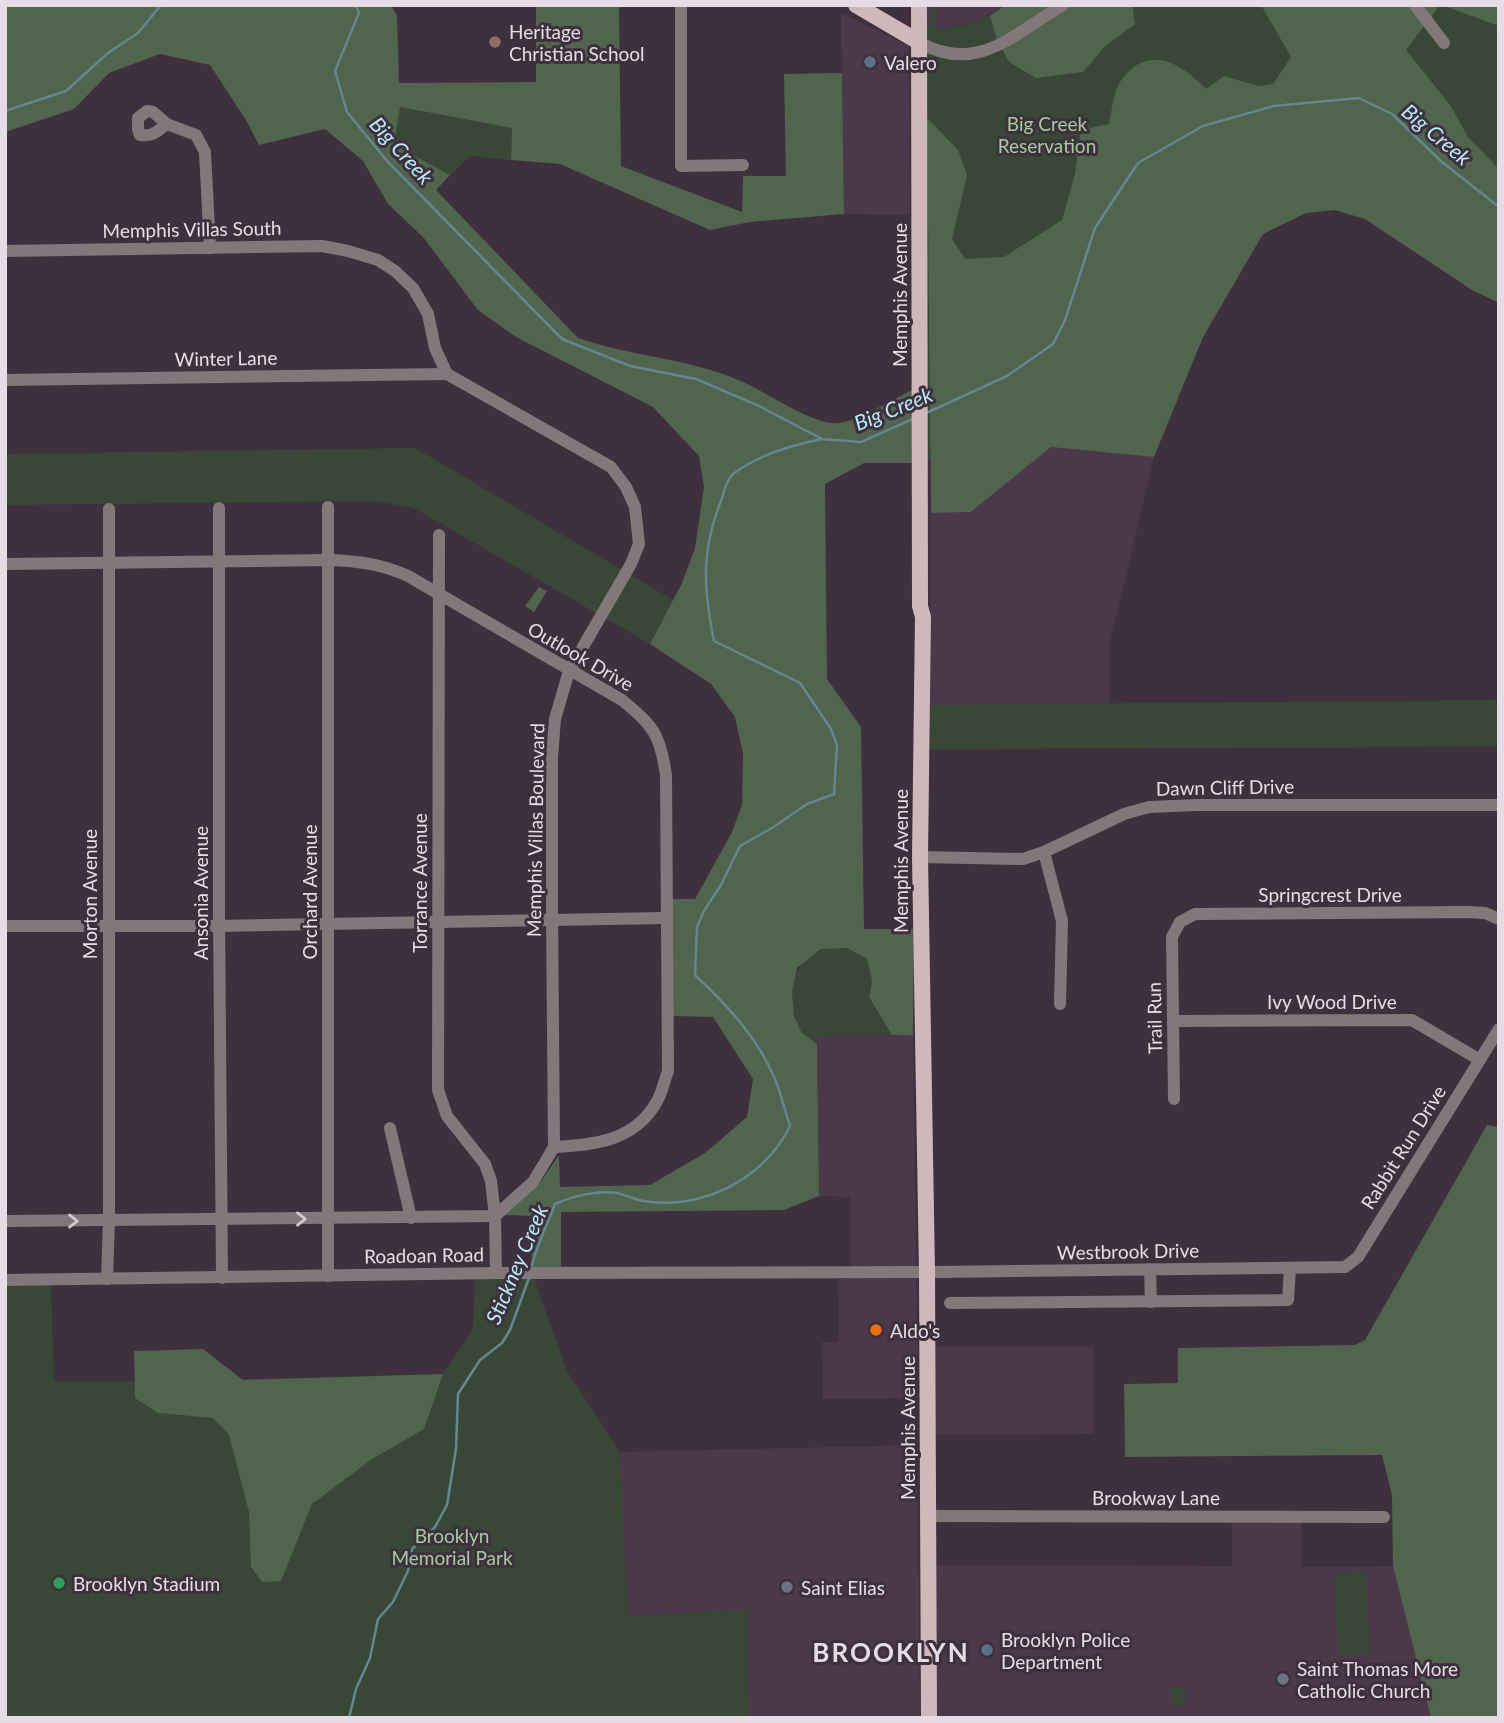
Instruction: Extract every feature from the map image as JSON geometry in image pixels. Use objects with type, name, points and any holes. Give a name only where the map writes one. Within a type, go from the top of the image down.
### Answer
[{"type":"main road","points":[[856,5],[919,42]]},
{"type":"main road","name":"Memphis Avenue","points":[[919,5],[920,606],[923,618],[920,858],[927,1272],[929,1718]]},
{"type":"street","points":[[681,5],[681,166],[743,165]]},
{"type":"street","points":[[919,42],[932,50],[944,52],[988,51],[1011,40],[1063,5]]},
{"type":"street","points":[[1415,5],[1444,43]]},
{"type":"street","points":[[167,124],[196,135],[205,152],[210,248]]},
{"type":"street","name":"Memphis Villas South","points":[[5,251],[322,246],[378,260],[413,288],[428,314],[435,348],[447,374]]},
{"type":"street","name":"Winter Lane","points":[[5,380],[447,374]]},
{"type":"street","name":"Memphis Villas Boulevard","points":[[447,374],[611,467],[626,487],[635,507],[639,544],[631,564],[569,671],[555,719],[552,757],[554,1147]]},
{"type":"street","name":"Orchard Avenue","points":[[328,507],[328,1276]]},
{"type":"street","name":"Ansonia Avenue","points":[[219,508],[222,1278]]},
{"type":"street","name":"Morton Avenue","points":[[107,1279],[109,509]]},
{"type":"street","name":"Torrance Avenue","points":[[439,535],[438,1090],[447,1116],[485,1164],[491,1181],[495,1216]]},
{"type":"street","name":"Outlook Drive","points":[[5,564],[330,560],[360,561],[385,566],[408,576],[569,671],[622,699],[647,720],[662,747],[666,775],[667,1071],[657,1102],[636,1126],[593,1145],[554,1147]]},
{"type":"street","name":"Dawn Cliff Drive","points":[[920,858],[1023,859],[1044,852],[1124,814],[1149,807],[1499,805]]},
{"type":"street","points":[[1044,852],[1062,921],[1060,1004]]},
{"type":"street","name":"Springcrest Drive","points":[[1172,937],[1180,922],[1195,914],[1467,912],[1499,919]]},
{"type":"street","points":[[5,926],[219,926],[665,918]]},
{"type":"street","name":"Trail Run","points":[[1172,937],[1174,1098]]},
{"type":"street","name":"Ivy Wood Drive","points":[[1174,1021],[1412,1020],[1479,1060]]},
{"type":"street","name":"Rabbit Run Drive","points":[[1329,1268],[1345,1267],[1358,1257],[1499,1030]]},
{"type":"street","points":[[390,1128],[411,1218]]},
{"type":"street","points":[[5,1221],[495,1216],[533,1182],[554,1147]]},
{"type":"street","points":[[495,1216],[503,1273]]},
{"type":"street","points":[[950,1303],[1288,1300],[1290,1268]]},
{"type":"street","name":"Westbrook Drive","points":[[927,1272],[1329,1268]]},
{"type":"street","points":[[1150,1269],[1151,1302]]},
{"type":"street","name":"Roadoan Road","points":[[5,1280],[503,1273],[927,1272]]},
{"type":"street","name":"Brookway Lane","points":[[928,1516],[1384,1517]]},
{"type":"shaded area","points":[[924,5],[1005,5],[976,22],[947,28],[924,26]]},
{"type":"shaded area","points":[[841,13],[909,46],[910,215],[844,214]]},
{"type":"shaded area","points":[[1051,447],[1154,457],[1109,647],[1109,704],[930,705],[931,513],[971,512]]},
{"type":"shaded area","points":[[913,1035],[918,1398],[823,1399],[822,1342],[839,1342],[838,1279],[851,1278],[850,1197],[819,1196],[817,1036]]},
{"type":"shaded area","points":[[933,1346],[1093,1347],[1094,1434],[934,1435]]},
{"type":"shaded area","points":[[917,1445],[920,1718],[749,1718],[748,1609],[628,1617],[620,1452]]},
{"type":"shaded area","points":[[1232,1521],[1301,1521],[1302,1567],[1393,1566],[1431,1718],[936,1718],[935,1565],[1232,1566]]},
{"type":"green space","points":[[5,5],[391,5],[397,16],[399,83],[536,82],[536,5],[619,5],[621,166],[742,212],[743,176],[786,176],[784,74],[842,73],[844,214],[750,222],[710,230],[560,164],[511,160],[512,128],[400,107],[394,145],[450,175],[436,190],[578,338],[723,374],[804,414],[829,423],[855,419],[912,390],[912,463],[864,463],[825,484],[827,679],[861,727],[864,929],[914,929],[913,1035],[892,1035],[869,997],[872,981],[867,959],[847,948],[821,949],[797,968],[792,992],[794,1016],[802,1033],[817,1044],[819,1196],[784,1210],[561,1212],[561,1273],[532,1273],[531,1216],[505,1215],[539,1184],[559,1155],[560,1187],[650,1185],[705,1153],[747,1117],[753,1079],[713,1017],[673,1016],[672,899],[695,899],[732,832],[742,805],[743,754],[735,717],[711,684],[650,644],[682,583],[695,548],[704,487],[699,456],[653,407],[516,337],[478,310],[423,237],[388,204],[363,161],[325,129],[259,145],[210,65],[160,54],[109,73],[74,109],[5,132]]},
{"type":"green space","name":"Big Creek Reservation","points":[[930,5],[935,5],[935,28],[972,23],[1005,5],[1499,5],[1499,251],[1373,139],[943,459],[920,459],[919,24],[930,27]]},
{"type":"green space","points":[[1005,5],[1132,5],[1135,24],[1104,47],[1083,72],[1036,78],[1009,62],[997,40],[990,16]]},
{"type":"green space","points":[[1261,5],[1440,5],[1406,50],[1450,105],[1468,137],[1499,169],[1499,303],[1472,290],[1365,219],[1335,210],[1306,213],[1263,234],[1203,337],[1154,457],[1051,447],[971,512],[931,513],[927,118],[958,150],[967,175],[952,239],[965,259],[1004,257],[1062,220],[1075,174],[1081,130],[1109,124],[1114,96],[1120,82],[1130,70],[1152,60],[1163,61],[1185,71],[1206,89],[1224,76],[1258,86],[1273,84],[1291,57]]},
{"type":"green space","points":[[1442,5],[1499,5],[1499,26]]},
{"type":"green space","points":[[399,107],[512,128],[511,160],[470,156],[450,175],[394,145]]},
{"type":"green space","points":[[415,448],[673,600],[650,644],[414,508],[375,501],[5,505],[5,454]]},
{"type":"green space","points":[[539,587],[547,591],[534,612],[525,606]]},
{"type":"green space","points":[[1499,700],[1499,747],[930,749],[930,705]]},
{"type":"green space","points":[[847,948],[867,959],[872,981],[869,997],[892,1035],[817,1036],[817,1044],[804,1034],[796,1019],[793,985],[802,964],[810,956],[820,950]]},
{"type":"green space","points":[[1487,1125],[1499,1127],[1499,1718],[1431,1718],[1393,1566],[1392,1495],[1382,1455],[1125,1457],[1124,1384],[1178,1383],[1178,1348],[1355,1345],[1365,1340]]},
{"type":"green space","name":"Brooklyn Memorial Park","points":[[475,1273],[532,1273],[567,1371],[620,1452],[628,1617],[748,1609],[749,1718],[5,1718],[5,1286],[51,1285],[54,1381],[135,1381],[135,1398],[214,1380],[443,1374],[473,1329]]},
{"type":"green space","points":[[203,1349],[243,1380],[443,1374],[424,1429],[372,1459],[312,1504],[281,1581],[262,1582],[251,1567],[249,1512],[229,1435],[213,1418],[158,1413],[135,1398],[134,1351]]},
{"type":"green space","points":[[1365,1572],[1371,1654],[1339,1656],[1333,1574]]},
{"type":"green space","points":[[1185,1687],[1185,1705],[1172,1705],[1169,1688]]},
{"type":"waterway","name":"Big Creek","points":[[5,111],[66,91],[108,53],[138,33],[161,5]]},
{"type":"waterway","name":"Big Creek","points":[[356,5],[359,13],[335,71],[347,112],[387,161],[562,339],[630,366],[696,379],[759,406],[822,439],[861,442],[915,418]]},
{"type":"waterway","name":"Big Creek","points":[[924,414],[1007,376],[1053,344],[1065,320],[1095,228],[1138,163],[1203,126],[1274,106],[1359,98],[1392,114],[1442,162],[1499,207]]},
{"type":"waterway","name":"Stickney Creek","points":[[531,1268],[555,1204],[602,1192],[665,1203],[709,1195],[729,1187],[764,1162],[790,1126],[775,1079],[760,1049],[730,1010],[695,975],[697,927],[740,846],[807,804],[834,794],[837,745],[831,729],[800,683],[714,641],[706,569],[710,535],[731,476],[764,456],[822,439]]},
{"type":"waterway","name":"Stickney Creek","points":[[349,1718],[356,1689],[370,1658],[378,1619],[393,1602],[408,1571],[412,1549],[435,1527],[447,1505],[456,1449],[458,1394],[480,1360],[502,1343],[510,1330],[529,1278]]},
{"type":"place","name":"Heritage Christian School","points":[[495,42]]},
{"type":"place","name":"Valero","points":[[870,62]]},
{"type":"place","name":"Aldo's","points":[[876,1330]]},
{"type":"place","name":"Brooklyn Stadium","points":[[59,1583]]},
{"type":"place","name":"Saint Elias","points":[[787,1587]]},
{"type":"place","name":"Brooklyn Police Department","points":[[987,1650]]},
{"type":"place","name":"Saint Thomas More Catholic Church","points":[[1283,1679]]},
{"type":"district","name":"BROOKLYN","points":[[891,1652]]}]
